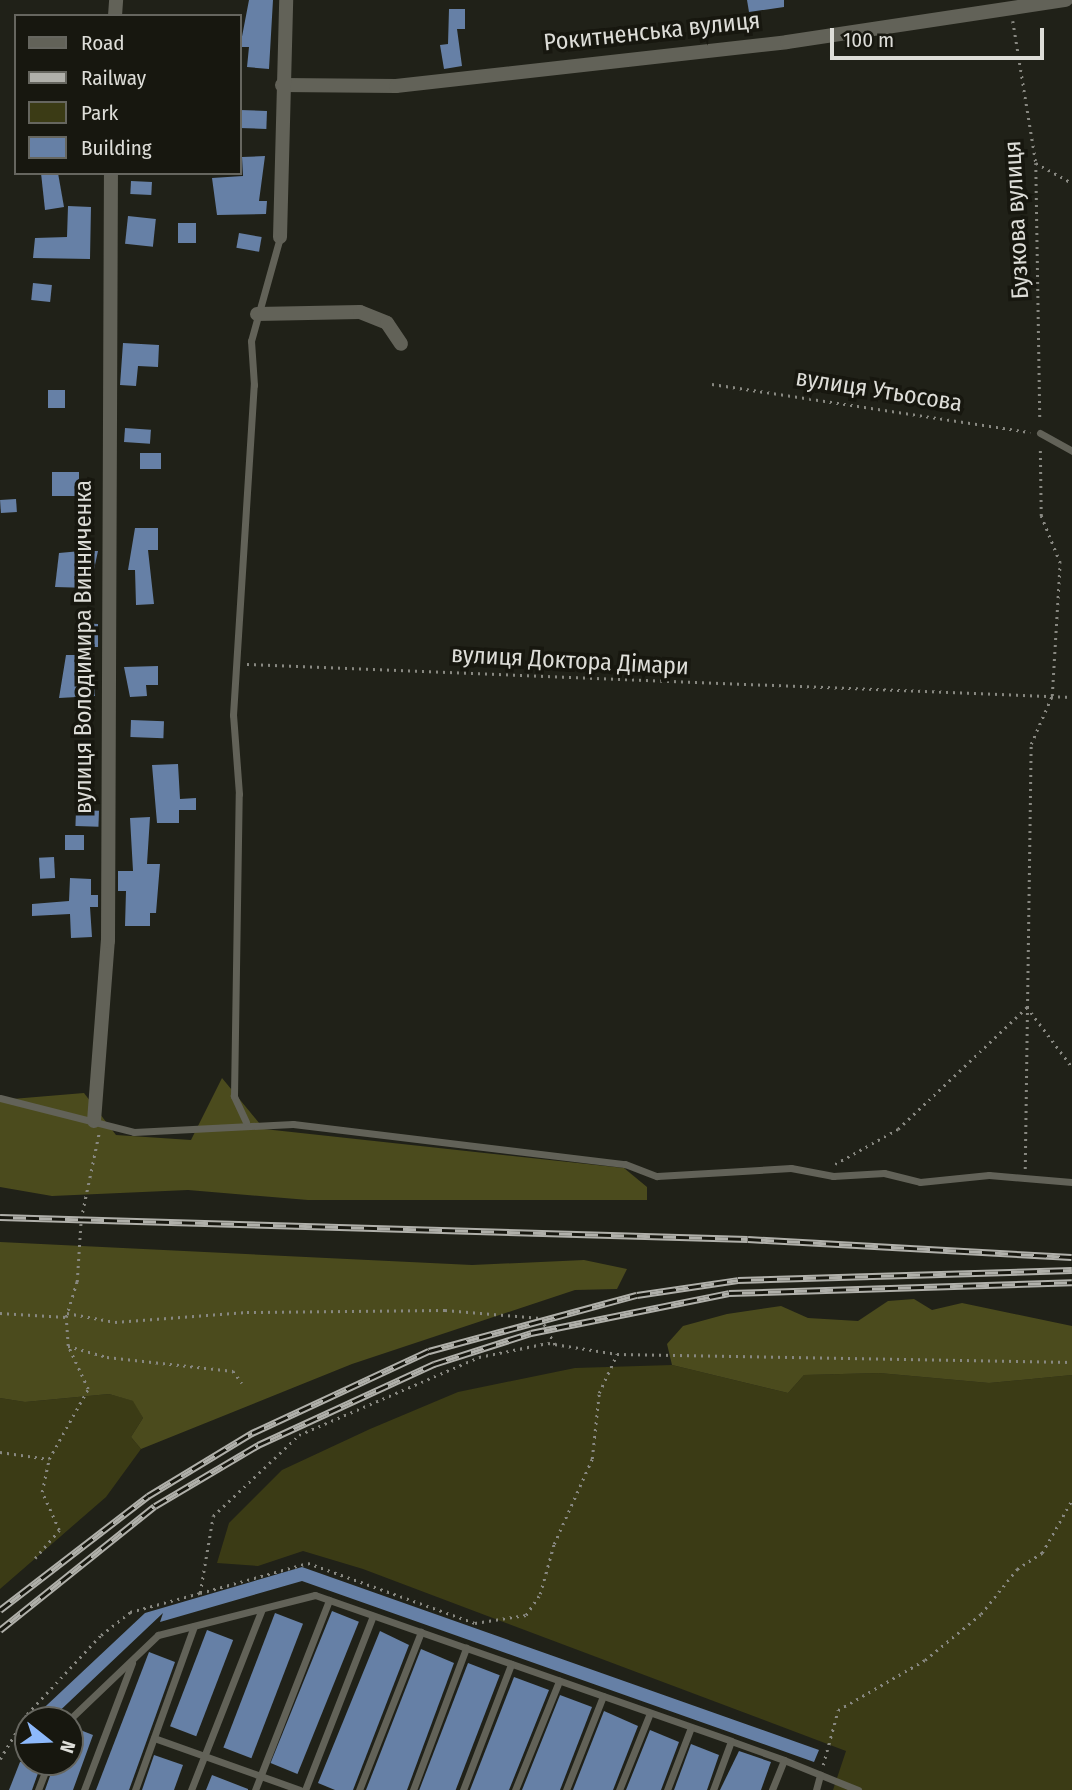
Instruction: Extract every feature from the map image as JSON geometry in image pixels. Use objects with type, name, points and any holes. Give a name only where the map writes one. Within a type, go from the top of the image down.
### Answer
[{"type":"street","points":[[280,237],[286,0]]},
{"type":"street","name":"Рокитненська вулиця","points":[[282,85],[396,86],[787,42],[1028,2],[1066,0]]},
{"type":"street","name":"вулиця Володимира Винниченка","points":[[98,1122],[108,941],[111,175]]},
{"type":"street","points":[[257,314],[360,312],[387,323],[401,344]]},
{"type":"lane","points":[[246,1122],[234,1096],[236,664],[257,314],[280,237]]},
{"type":"lane","points":[[1040,433],[1072,451]]},
{"type":"lane","points":[[0,1098],[134,1132],[194,1133],[246,1122],[380,1132],[625,1164],[657,1176],[884,1172],[920,1182],[989,1175],[1072,1182]]},
{"type":"lane","points":[[84,1706],[158,1635],[315,1595],[784,1760],[858,1790]]},
{"type":"lane","points":[[255,1790],[329,1600]]},
{"type":"lane","points":[[191,1790],[262,1609]]},
{"type":"lane","points":[[305,1790],[373,1616]]},
{"type":"lane","points":[[135,1790],[194,1626]]},
{"type":"lane","points":[[359,1790],[421,1632]]},
{"type":"lane","points":[[413,1790],[466,1648]]},
{"type":"lane","points":[[84,1790],[133,1659]]},
{"type":"lane","points":[[463,1790],[511,1664]]},
{"type":"lane","points":[[515,1790],[559,1681]]},
{"type":"lane","points":[[566,1790],[603,1696]]},
{"type":"lane","points":[[619,1790],[650,1713]]},
{"type":"lane","points":[[667,1790],[691,1727]]},
{"type":"lane","points":[[154,1738],[203,1758],[300,1790]]},
{"type":"lane","points":[[713,1790],[731,1741]]},
{"type":"lane","points":[[772,1790],[784,1760]]},
{"type":"lane","points":[[816,1790],[820,1775]]},
{"type":"path","name":"Бузкова вулиця","points":[[1010,7],[1036,163],[1041,516],[1060,563],[1052,696]]},
{"type":"path","points":[[1036,163],[1072,183]]},
{"type":"path","name":"вулиця Утьосова","points":[[712,384],[1040,433]]},
{"type":"path","name":"вулиця Доктора Дімари","points":[[236,664],[903,694],[1052,696]]},
{"type":"path","points":[[1024,1180],[1031,744],[1052,696],[1072,697]]},
{"type":"path","points":[[1027,1007],[1072,1068]]},
{"type":"path","points":[[813,1172],[898,1129],[1027,1007]]},
{"type":"path","points":[[35,1558],[59,1530],[42,1492],[48,1458],[88,1389],[68,1346],[66,1315],[98,1122]]},
{"type":"path","points":[[0,1313],[66,1315],[116,1322],[247,1312],[445,1310],[541,1318],[556,1346]]},
{"type":"path","points":[[68,1346],[107,1357],[233,1371],[242,1383]]},
{"type":"path","points":[[200,1593],[213,1516],[299,1435],[480,1357],[556,1346],[617,1354],[1072,1362]]},
{"type":"path","points":[[0,1759],[27,1714],[102,1635],[131,1612],[309,1563],[475,1623],[526,1615],[540,1594],[554,1544],[592,1460],[599,1394],[617,1354]]},
{"type":"path","points":[[0,1452],[48,1458]]},
{"type":"path","points":[[820,1775],[838,1710],[925,1660],[981,1614],[1017,1569],[1042,1553],[1072,1500]]},
{"type":"green space","points":[[672,1365],[788,1393],[804,1375],[879,1373],[989,1383],[1072,1375],[1072,1790],[833,1790],[846,1751],[363,1569],[303,1551],[258,1566],[217,1563],[229,1523],[282,1470],[370,1429],[458,1392],[575,1368]]},
{"type":"green space","points":[[109,1394],[134,1401],[143,1418],[131,1437],[141,1449],[106,1497],[0,1589],[0,1398],[25,1402]]},
{"type":"shaded area","points":[[222,1078],[264,1129],[624,1168],[647,1187],[647,1200],[308,1200],[188,1190],[52,1196],[0,1187],[0,1100],[84,1093],[116,1135],[191,1140]]},
{"type":"shaded area","points":[[0,1242],[472,1265],[584,1260],[627,1269],[617,1289],[575,1290],[352,1364],[141,1449],[131,1437],[143,1418],[133,1401],[109,1394],[25,1402],[0,1398]]},
{"type":"shaded area","points":[[914,1299],[932,1310],[962,1303],[1072,1326],[1072,1375],[989,1383],[879,1373],[804,1375],[788,1393],[672,1365],[667,1344],[683,1326],[727,1314],[781,1306],[808,1318],[858,1321],[888,1301]]},
{"type":"building","points":[[249,0],[273,0],[269,69],[247,67],[249,47],[242,47]]},
{"type":"building","points":[[747,0],[784,0],[784,7],[749,12]]},
{"type":"building","points":[[449,9],[465,9],[465,29],[457,29],[462,66],[444,69],[440,45],[448,44]]},
{"type":"building","points":[[242,110],[267,111],[266,129],[242,128]]},
{"type":"building","points":[[265,156],[259,201],[267,201],[266,214],[217,215],[212,178],[243,176],[242,157]]},
{"type":"building","points":[[41,175],[58,175],[64,207],[45,210]]},
{"type":"building","points":[[131,181],[152,182],[151,195],[130,194]]},
{"type":"building","points":[[68,206],[91,207],[90,259],[33,258],[35,238],[67,237]]},
{"type":"building","points":[[128,216],[156,219],[153,247],[125,244]]},
{"type":"building","points":[[178,223],[196,223],[196,243],[178,243]]},
{"type":"building","points":[[239,233],[262,237],[259,252],[236,248]]},
{"type":"building","points":[[33,283],[52,285],[50,302],[31,300]]},
{"type":"building","points":[[123,343],[159,345],[158,367],[138,366],[136,386],[120,385]]},
{"type":"building","points":[[48,390],[65,390],[65,408],[48,408]]},
{"type":"building","points":[[125,428],[151,430],[150,444],[124,442]]},
{"type":"building","points":[[140,453],[161,453],[161,469],[140,469]]},
{"type":"building","points":[[52,472],[79,472],[79,496],[52,496]]},
{"type":"building","points":[[16,499],[17,512],[1,513],[0,500]]},
{"type":"building","points":[[135,528],[158,528],[158,550],[148,550],[154,604],[136,605],[135,570],[128,570]]},
{"type":"building","points":[[98,551],[90,588],[55,587],[59,553]]},
{"type":"building","points":[[79,623],[98,624],[98,647],[91,647],[95,696],[59,698],[66,655],[78,655]]},
{"type":"building","points":[[158,666],[158,685],[146,685],[147,696],[130,697],[124,667]]},
{"type":"building","points":[[131,720],[164,721],[163,738],[130,737]]},
{"type":"building","points":[[178,764],[180,799],[196,798],[196,810],[179,810],[179,823],[157,823],[152,765]]},
{"type":"building","points":[[76,810],[99,811],[98,827],[75,826]]},
{"type":"building","points":[[150,817],[147,864],[160,864],[156,913],[150,913],[150,926],[125,926],[126,891],[118,891],[118,871],[133,871],[130,818]]},
{"type":"building","points":[[65,835],[84,835],[84,850],[65,850]]},
{"type":"building","points":[[54,857],[55,878],[40,879],[39,858]]},
{"type":"building","points":[[70,878],[91,879],[91,895],[98,895],[98,907],[90,907],[92,937],[71,938],[70,914],[32,916],[32,904],[69,901]]},
{"type":"building","points":[[302,1567],[819,1750],[814,1762],[302,1581],[160,1622],[163,1613],[65,1706],[46,1706],[145,1613]]},
{"type":"building","points":[[332,1611],[359,1622],[297,1774],[271,1763]]},
{"type":"building","points":[[275,1613],[303,1624],[251,1758],[223,1747]]},
{"type":"building","points":[[207,1630],[233,1640],[196,1736],[170,1726]]},
{"type":"building","points":[[380,1631],[409,1645],[353,1790],[335,1790],[318,1783]]},
{"type":"building","points":[[421,1649],[454,1663],[407,1790],[366,1790]]},
{"type":"building","points":[[149,1652],[175,1662],[129,1790],[96,1790]]},
{"type":"building","points":[[468,1663],[500,1675],[456,1790],[419,1790]]},
{"type":"building","points":[[514,1677],[549,1690],[509,1790],[470,1790]]},
{"type":"building","points":[[560,1695],[592,1707],[560,1790],[522,1790]]},
{"type":"building","points":[[604,1711],[638,1726],[613,1790],[573,1790]]},
{"type":"building","points":[[650,1730],[679,1742],[661,1790],[626,1790]]},
{"type":"building","points":[[84,1731],[93,1735],[84,1760]]},
{"type":"building","points":[[691,1744],[719,1755],[707,1790],[674,1790]]},
{"type":"building","points":[[739,1751],[771,1762],[761,1790],[720,1790]]},
{"type":"building","points":[[154,1755],[183,1765],[174,1790],[142,1790]]},
{"type":"building","points":[[212,1775],[248,1789],[248,1790],[206,1790]]},
{"type":"building","points":[[14,1776],[37,1776],[32,1790],[9,1790]]},
{"type":"building","points":[[50,1776],[78,1776],[73,1790],[45,1790]]},
{"type":"railway","points":[[0,1217],[748,1239],[1072,1257]]},
{"type":"railway","points":[[0,1610],[148,1496],[252,1433],[429,1351],[637,1295],[738,1280],[1072,1270]]},
{"type":"railway","points":[[0,1630],[155,1506],[258,1445],[434,1364],[531,1333],[729,1293],[1072,1282]]}]
